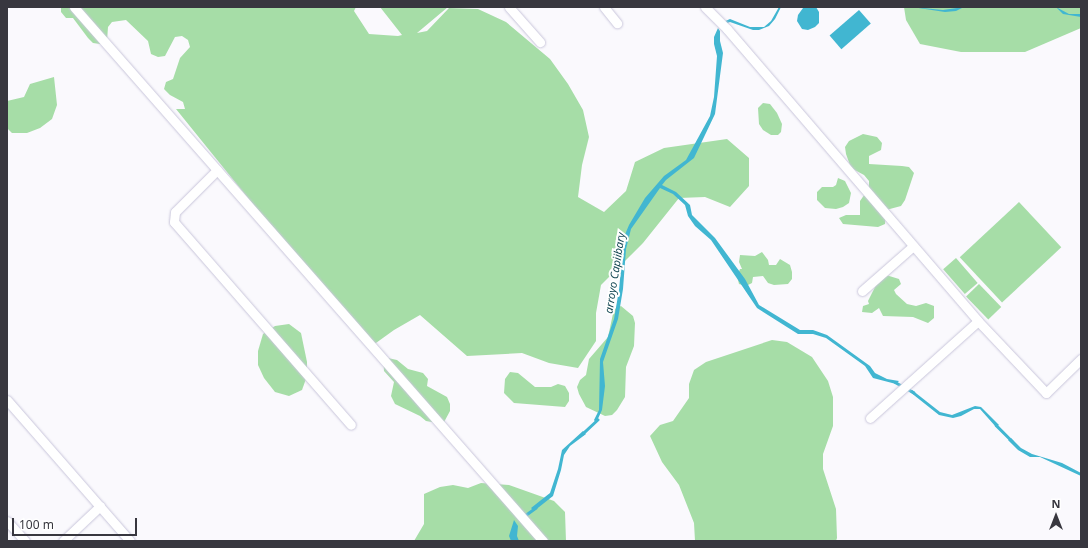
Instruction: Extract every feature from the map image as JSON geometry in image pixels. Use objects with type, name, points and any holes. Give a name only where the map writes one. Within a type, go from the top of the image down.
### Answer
[{"type":"street","points":[[74,7],[543,541]]},
{"type":"street","points":[[509,7],[540,42]]},
{"type":"street","points":[[604,7],[617,23]]},
{"type":"street","points":[[705,7],[727,29],[978,320],[1046,393],[1081,359]]},
{"type":"street","points":[[217,170],[175,212],[174,222],[351,425]]},
{"type":"street","points":[[862,291],[913,246]]},
{"type":"street","points":[[870,418],[978,320]]},
{"type":"street","points":[[7,400],[130,541]]},
{"type":"street","points":[[63,541],[100,506]]},
{"type":"street","points":[[7,521],[25,541]]},
{"type":"green space","points":[[61,7],[356,7],[354,11],[369,34],[398,36],[402,35],[380,7],[448,7],[417,33],[427,31],[449,8],[478,9],[506,22],[550,59],[568,84],[583,110],[589,137],[582,165],[578,197],[604,212],[626,191],[635,162],[664,148],[727,139],[749,158],[749,186],[730,207],[705,197],[679,198],[643,243],[601,285],[596,313],[596,341],[578,368],[549,363],[522,353],[467,356],[420,315],[394,330],[369,348],[176,109],[185,109],[183,102],[170,95],[164,89],[166,82],[173,79],[180,58],[190,47],[188,40],[182,36],[175,37],[165,56],[158,57],[151,54],[148,41],[126,20],[112,22],[108,27],[107,41],[100,44],[93,43],[73,18],[66,18],[61,12]]},
{"type":"green space","points":[[904,7],[1081,7],[1081,28],[1025,52],[961,52],[920,44],[906,20]]},
{"type":"green space","points":[[54,77],[57,105],[52,119],[40,128],[27,133],[12,133],[7,128],[7,101],[24,97],[30,84]]},
{"type":"green space","points":[[763,103],[770,104],[777,113],[782,124],[781,132],[778,135],[771,135],[763,130],[759,124],[758,108]]},
{"type":"green space","points":[[863,134],[877,137],[882,143],[881,150],[869,156],[869,164],[909,167],[914,173],[905,200],[901,206],[886,210],[885,224],[878,227],[843,224],[839,218],[846,215],[860,215],[860,201],[869,188],[869,181],[864,175],[851,168],[845,147],[849,141]]},
{"type":"green space","points":[[838,178],[845,181],[851,193],[849,203],[836,209],[825,208],[817,200],[817,192],[822,187],[833,187],[836,185]]},
{"type":"green space","points":[[1019,202],[1061,247],[1002,303],[960,257]]},
{"type":"green space","points":[[762,252],[768,260],[769,265],[776,265],[780,259],[790,265],[792,279],[788,284],[774,285],[768,283],[763,276],[753,277],[752,283],[746,286],[739,284],[737,276],[740,269],[742,269],[739,262],[740,255],[755,256]]},
{"type":"green space","points":[[956,258],[978,283],[965,294],[943,269]]},
{"type":"green space","points":[[886,275],[899,279],[901,284],[894,290],[896,294],[907,304],[916,306],[926,303],[934,306],[934,318],[928,323],[913,317],[883,316],[879,308],[872,313],[862,312],[863,306],[869,304],[868,301],[877,283]]},
{"type":"green space","points":[[979,284],[1001,307],[988,320],[966,297]]},
{"type":"green space","points":[[621,306],[633,316],[635,323],[634,346],[626,367],[625,397],[612,415],[605,416],[586,407],[577,387],[580,380],[586,375],[589,359],[608,337],[614,309]]},
{"type":"green space","points":[[289,324],[301,333],[307,362],[307,376],[302,390],[289,396],[275,392],[264,378],[258,365],[258,351],[263,334],[275,326]]},
{"type":"green space","points":[[772,340],[787,342],[812,357],[828,381],[833,397],[833,426],[823,454],[823,469],[836,509],[836,541],[695,541],[694,523],[679,485],[662,462],[650,436],[660,425],[673,421],[689,398],[689,384],[694,370],[706,362]]},
{"type":"green space","points":[[383,357],[397,360],[408,369],[423,373],[428,379],[427,386],[447,397],[450,404],[450,411],[443,424],[426,421],[420,416],[395,404],[391,396],[394,382],[384,371]]},
{"type":"green space","points":[[510,372],[518,373],[535,387],[551,387],[558,384],[565,386],[569,393],[569,401],[565,407],[514,403],[504,393],[505,379]]},
{"type":"green space","points":[[481,483],[509,485],[554,501],[565,512],[566,541],[414,541],[424,524],[424,494],[440,487],[453,485],[468,488]]},
{"type":"water","points":[[779,7],[781,7],[775,19],[769,26],[759,30],[753,30],[730,22],[725,24],[723,22],[730,19],[750,27],[764,27],[771,21]]},
{"type":"water","points":[[816,7],[819,12],[819,23],[815,27],[808,30],[802,29],[797,21],[798,15],[803,8]]},
{"type":"water","points":[[912,7],[943,10],[964,7],[956,11],[945,12]]},
{"type":"water","points":[[1056,7],[1069,14],[1081,14],[1081,17],[1063,14]]},
{"type":"water","points":[[859,10],[871,24],[841,49],[830,36]]},
{"type":"water","points":[[718,28],[720,31],[720,41],[723,53],[715,114],[694,158],[666,180],[662,185],[676,192],[690,205],[692,215],[715,238],[745,279],[759,305],[800,330],[813,330],[827,335],[870,366],[875,373],[887,379],[899,381],[896,384],[873,378],[865,366],[826,338],[813,334],[798,334],[757,308],[711,240],[695,226],[688,216],[685,205],[673,194],[660,188],[631,229],[626,249],[623,289],[618,319],[603,362],[605,386],[602,410],[596,423],[594,420],[599,410],[600,359],[614,319],[619,290],[624,237],[629,225],[645,198],[664,176],[686,160],[710,116],[714,97],[717,56],[714,37]]},
{"type":"water","points":[[912,390],[940,412],[952,415],[975,406],[981,407],[999,425],[996,427],[980,409],[974,409],[961,416],[953,418],[939,415],[910,392]]},
{"type":"water","points":[[583,431],[586,434],[570,446],[564,455],[553,496],[534,511],[531,508],[550,493],[558,469],[562,450]]},
{"type":"water","points":[[1011,438],[1021,448],[1032,454],[1062,463],[1081,473],[1081,476],[1040,457],[1030,457],[1018,450],[1008,440]]},
{"type":"water","points":[[514,520],[518,526],[517,536],[519,541],[511,541],[509,536]]},
{"type":"waterway","points":[[895,382],[913,392]]},
{"type":"waterway","name":"arroyo Capiibary","points":[[582,434],[597,420]]},
{"type":"waterway","points":[[996,425],[1012,441]]},
{"type":"waterway","name":"arroyo Capiibary","points":[[524,516],[535,508]]}]
